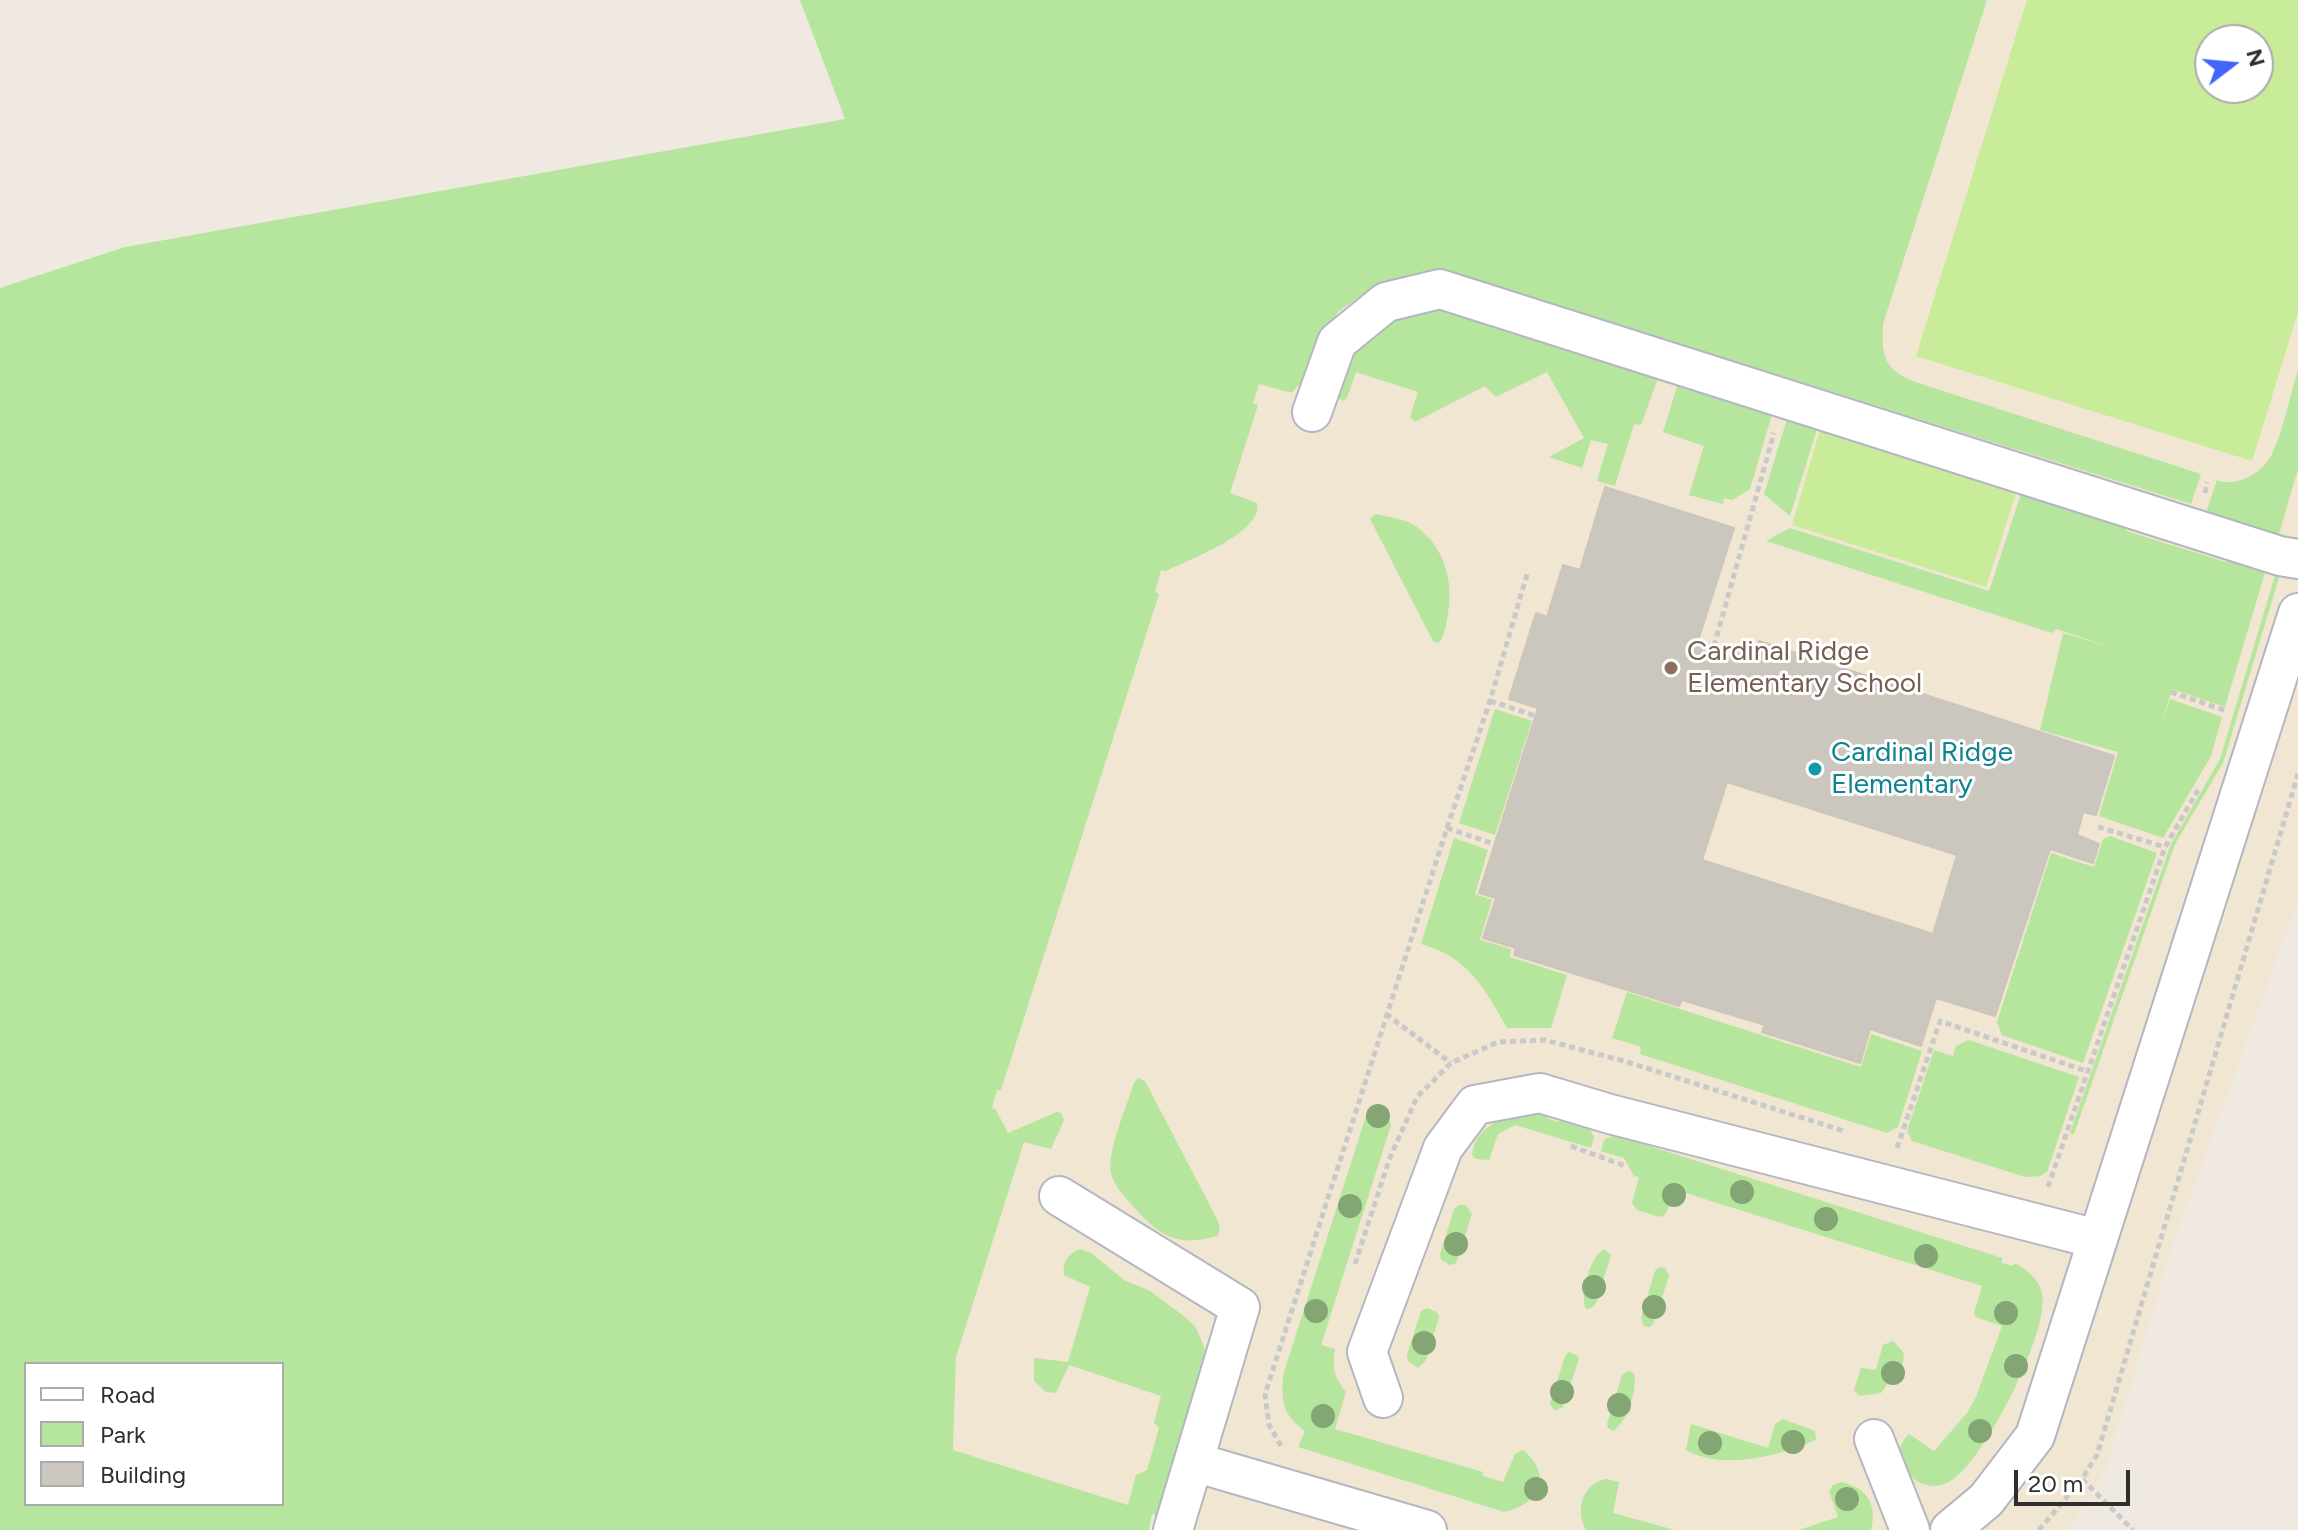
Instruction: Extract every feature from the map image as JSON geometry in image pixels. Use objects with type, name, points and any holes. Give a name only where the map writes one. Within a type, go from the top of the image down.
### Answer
[{"type":"lane","points":[[1312,412],[1337,342],[1386,302],[1440,289],[2280,556],[2298,559]]},
{"type":"lane","points":[[1950,1530],[1986,1500],[2035,1436],[2298,613]]},
{"type":"lane","points":[[1383,1398],[1367,1352],[1443,1148],[1475,1105],[1540,1093],[1610,1114],[2097,1239]]},
{"type":"lane","points":[[1059,1196],[1240,1307],[1173,1530]]},
{"type":"lane","points":[[1874,1439],[1910,1530]]},
{"type":"lane","points":[[1194,1462],[1427,1530]]},
{"type":"path","points":[[1714,646],[1784,397]]},
{"type":"path","points":[[1283,1450],[1269,1425],[1265,1394],[1490,701],[1528,571]]},
{"type":"path","points":[[2171,692],[2230,712],[2234,698]]},
{"type":"path","points":[[1490,701],[1536,716]]},
{"type":"path","points":[[2039,1530],[2082,1479],[2097,1455],[2298,774]]},
{"type":"path","points":[[2046,1193],[2165,847],[2203,782]]},
{"type":"path","points":[[2098,827],[2165,847]]},
{"type":"path","points":[[1447,828],[1494,844]]},
{"type":"path","points":[[1386,1014],[1451,1063]]},
{"type":"path","points":[[1897,1148],[1940,1021],[2086,1071]]},
{"type":"path","points":[[1569,1146],[1625,1166]]},
{"type":"path","points":[[2082,1479],[2133,1530]]},
{"type":"shaded area","name":"Cardinal Ridge Elementary School","points":[[1969,0],[2298,0],[2298,900],[2174,1241],[2106,1468],[2068,1530],[1188,1530],[1152,1513],[953,1450],[960,1257],[886,1098],[1128,436],[1307,282]]},
{"type":"green space","points":[[800,0],[1987,0],[1883,324],[1887,360],[1897,372],[1915,382],[2201,474],[2191,504],[1481,282],[1450,275],[1385,284],[1339,311],[1314,348],[1302,387],[1297,386],[1293,392],[1288,392],[1259,384],[1253,403],[1258,405],[1230,493],[1257,503],[1256,514],[1248,525],[1206,553],[1166,571],[1161,570],[1155,592],[1159,594],[1001,1090],[997,1090],[992,1108],[1008,1133],[1057,1112],[1064,1120],[1051,1149],[1024,1142],[956,1357],[953,1450],[1128,1505],[1136,1475],[1147,1470],[1159,1428],[1154,1423],[1161,1396],[1069,1365],[1056,1393],[1046,1392],[1034,1381],[1034,1358],[1068,1362],[1090,1287],[1064,1275],[1064,1266],[1069,1256],[1080,1249],[1091,1253],[1124,1280],[1150,1291],[1185,1317],[1195,1326],[1205,1349],[1202,1380],[1161,1517],[1152,1514],[1149,1530],[0,1530],[0,288],[125,247],[845,119]]},
{"type":"green space","points":[[2027,0],[2298,0],[2298,312],[2252,461],[1916,356]]},
{"type":"green space","points":[[1436,310],[1456,312],[1658,378],[1641,425],[1634,424],[1615,486],[1597,481],[1608,444],[1591,440],[1582,468],[1549,457],[1584,438],[1547,372],[1496,397],[1485,386],[1415,422],[1410,417],[1418,392],[1356,372],[1347,398],[1343,401],[1337,397],[1350,359],[1369,336],[1400,319]]},
{"type":"green space","points":[[2298,370],[2298,469],[2278,537],[2206,513],[2217,480],[2232,482],[2248,477],[2271,456]]},
{"type":"green space","points":[[1679,380],[1773,411],[1750,489],[1732,500],[1724,498],[1723,504],[1689,495],[1704,446],[1663,432]]},
{"type":"green space","points":[[1788,416],[1818,426],[1790,516],[1764,494]]},
{"type":"green space","points":[[1822,423],[2018,487],[1986,587],[1792,525]]},
{"type":"green space","points":[[2022,491],[2127,524],[2126,531],[2226,562],[2229,555],[2267,566],[2225,707],[2172,689],[2161,724],[2170,699],[2222,717],[2211,756],[2163,838],[2099,816],[2118,752],[2040,730],[2063,633],[2110,647],[2056,629],[2052,633],[1766,541],[1790,528],[1989,591]]},
{"type":"green space","points":[[1375,514],[1403,520],[1417,527],[1442,557],[1448,581],[1449,606],[1439,643],[1433,641],[1370,519]]},
{"type":"green space","points":[[2277,569],[2281,571],[2223,763],[2175,844],[2074,1134],[2070,1133],[2171,844],[2220,759]]},
{"type":"green space","points":[[1495,709],[1532,721],[1495,835],[1459,823]]},
{"type":"green space","points":[[2110,836],[2157,853],[2083,1063],[2002,1035],[1997,1022],[2051,853],[2094,867],[2103,839]]},
{"type":"green space","points":[[1454,838],[1488,850],[1475,894],[1492,900],[1480,940],[1511,949],[1510,957],[1567,975],[1551,1028],[1507,1028],[1482,987],[1463,965],[1421,944]]},
{"type":"green space","points":[[1627,992],[1861,1067],[1871,1034],[1922,1051],[1898,1127],[1887,1133],[1640,1054],[1641,1047],[1612,1038]]},
{"type":"green space","points":[[1969,1040],[2079,1077],[2047,1172],[2040,1176],[2025,1177],[1912,1141],[1907,1131],[1934,1050],[1953,1056],[1956,1046]]},
{"type":"green space","points":[[1138,1078],[1145,1081],[1218,1221],[1220,1230],[1217,1236],[1190,1240],[1159,1231],[1122,1194],[1114,1181],[1111,1163],[1115,1140]]},
{"type":"green space","points":[[1375,1110],[1386,1114],[1391,1125],[1321,1345],[1335,1349],[1335,1372],[1346,1392],[1335,1429],[1483,1472],[1483,1476],[1503,1482],[1515,1454],[1523,1450],[1533,1460],[1540,1479],[1534,1496],[1516,1508],[1504,1512],[1298,1447],[1305,1431],[1291,1419],[1284,1405],[1284,1372],[1367,1113]]},
{"type":"green space","points":[[1523,1113],[1549,1114],[1548,1119],[1560,1122],[1561,1118],[1589,1127],[1594,1137],[1591,1148],[1515,1125],[1498,1134],[1489,1160],[1476,1159],[1472,1155],[1483,1131],[1498,1121]]},
{"type":"green space","points":[[1615,1135],[2002,1258],[2002,1263],[2013,1266],[2015,1263],[2032,1275],[2042,1294],[2042,1312],[2036,1336],[2011,1395],[1979,1450],[1963,1470],[1949,1482],[1938,1486],[1926,1485],[1908,1473],[1900,1454],[1909,1434],[1934,1451],[1967,1413],[1976,1397],[2002,1326],[1976,1317],[1974,1313],[1982,1286],[1676,1190],[1665,1215],[1659,1217],[1637,1210],[1632,1203],[1639,1177],[1634,1176],[1624,1158],[1601,1151],[1604,1140]]},
{"type":"green space","points":[[1466,1205],[1472,1214],[1456,1263],[1450,1265],[1441,1260],[1440,1254],[1454,1209]]},
{"type":"green space","points":[[1604,1249],[1611,1255],[1597,1301],[1592,1308],[1586,1309],[1584,1295],[1587,1277],[1594,1260]]},
{"type":"green space","points":[[1665,1268],[1669,1276],[1654,1322],[1650,1327],[1644,1326],[1641,1318],[1655,1271]]},
{"type":"green space","points":[[1427,1308],[1437,1312],[1439,1317],[1426,1360],[1418,1368],[1408,1361],[1407,1355],[1421,1311]]},
{"type":"green space","points":[[1893,1341],[1904,1353],[1903,1362],[1881,1393],[1859,1396],[1854,1390],[1861,1368],[1876,1370],[1883,1345]]},
{"type":"green space","points":[[1569,1352],[1579,1359],[1563,1407],[1555,1411],[1550,1404]]},
{"type":"green space","points":[[1628,1371],[1634,1373],[1633,1396],[1623,1421],[1613,1431],[1607,1424],[1622,1375]]},
{"type":"green space","points":[[1783,1419],[1815,1431],[1816,1440],[1751,1459],[1717,1460],[1686,1450],[1691,1424],[1768,1448],[1775,1424]]},
{"type":"green space","points":[[1606,1479],[1619,1482],[1613,1513],[1675,1530],[1586,1530],[1581,1514],[1583,1499],[1591,1486]]},
{"type":"green space","points":[[1841,1482],[1857,1488],[1868,1498],[1873,1512],[1871,1530],[1799,1530],[1838,1517],[1829,1491]]},
{"type":"building","name":"Cardinal Ridge Elementary","points":[[1605,487],[1734,528],[1698,641],[1753,658],[1759,641],[2114,756],[2096,815],[2083,812],[2077,835],[2099,844],[2093,863],[2050,849],[1995,1016],[1936,998],[1921,1046],[1870,1029],[1860,1063],[1762,1032],[1765,1025],[1682,1000],[1679,1006],[1514,955],[1516,948],[1483,938],[1496,898],[1479,893],[1538,708],[1509,699],[1536,613],[1547,617],[1563,565],[1580,570]],"holes":[[[1727,782],[1957,855],[1933,934],[1702,860]]]},
{"type":"place","name":"Cardinal Ridge Elementary School","points":[[1671,668]]},
{"type":"place","name":"Cardinal Ridge Elementary","points":[[1815,769]]}]
